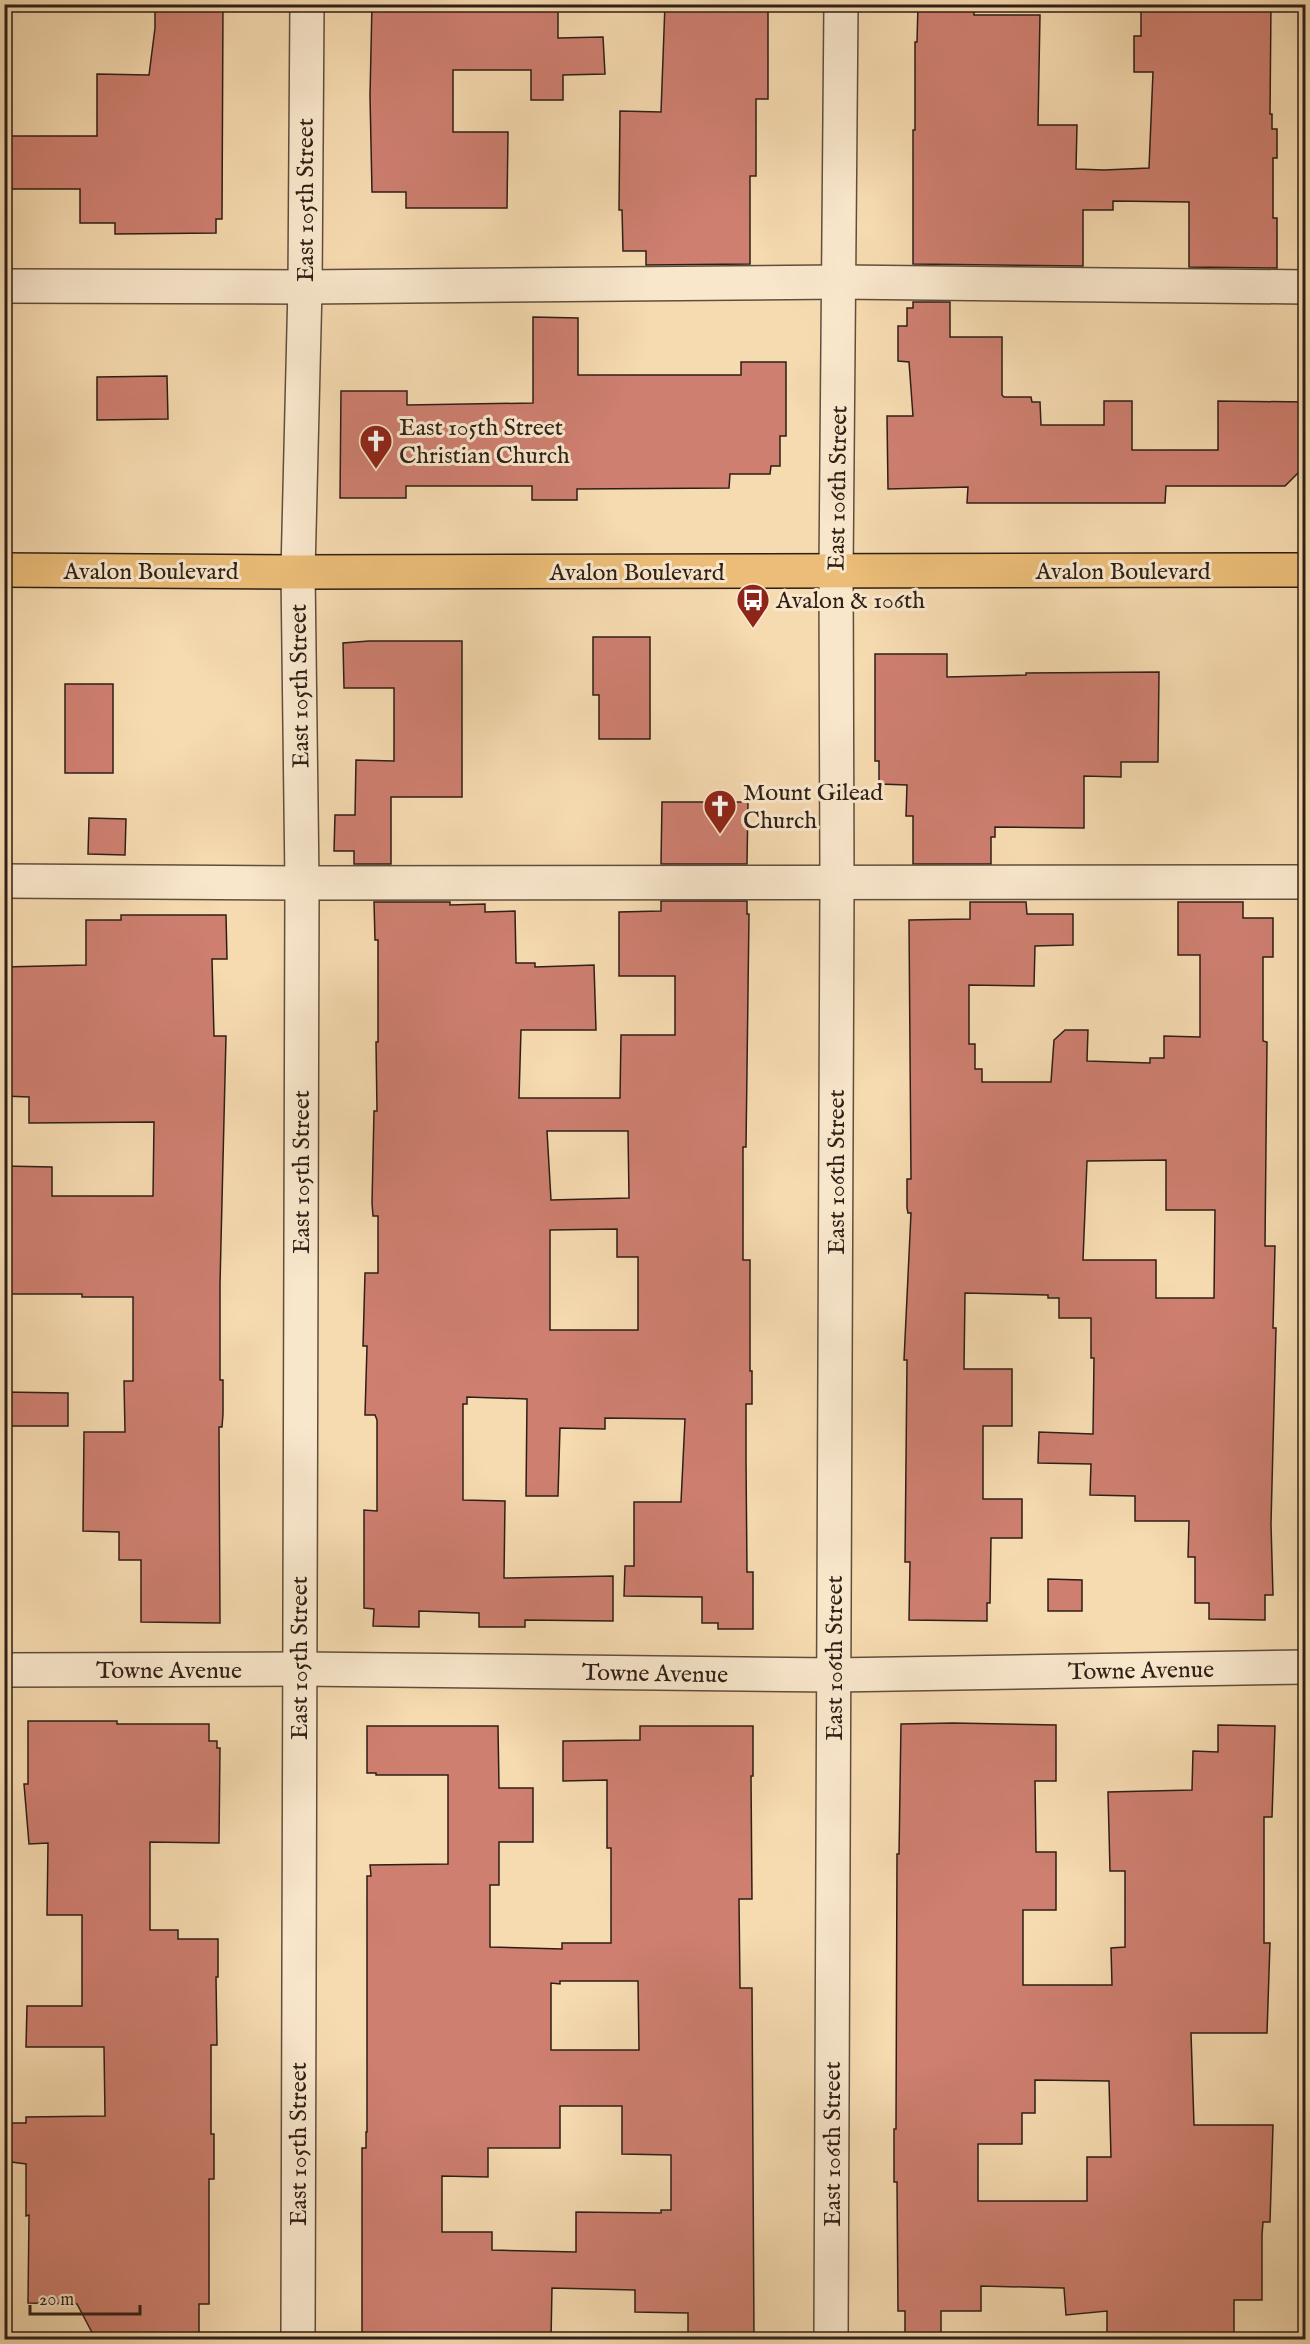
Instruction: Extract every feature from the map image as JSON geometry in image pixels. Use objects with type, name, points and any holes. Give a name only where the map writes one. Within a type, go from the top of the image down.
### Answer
[{"type":"main road","name":"Avalon Boulevard","points":[[4,570],[836,572],[1305,570]]},
{"type":"street","name":"East 105th Street","points":[[298,2340],[302,883],[298,572],[305,287],[307,4]]},
{"type":"street","name":"East 106th Street","points":[[831,2340],[837,882],[836,572],[841,4]]},
{"type":"street","points":[[4,286],[305,287],[840,282],[1305,287]]},
{"type":"street","points":[[4,881],[1305,882]]},
{"type":"street","name":"Towne Avenue","points":[[4,1670],[834,1675],[1305,1667]]},
{"type":"building","points":[[155,4],[223,4],[222,219],[216,219],[216,233],[115,234],[115,223],[80,223],[80,189],[4,189],[4,136],[97,136],[97,74],[149,75],[155,28]]},
{"type":"building","points":[[372,4],[558,4],[558,38],[603,37],[605,74],[563,75],[563,100],[531,100],[531,70],[453,70],[453,132],[508,132],[507,208],[406,208],[406,192],[372,192],[370,96]]},
{"type":"building","points":[[665,4],[768,4],[768,99],[756,99],[756,176],[750,176],[750,264],[646,265],[646,251],[623,251],[622,210],[619,210],[620,111],[661,112]]},
{"type":"building","points":[[918,4],[974,4],[974,15],[1040,15],[1038,125],[1077,125],[1076,169],[1104,170],[1149,168],[1153,72],[1134,72],[1134,36],[1141,36],[1141,4],[1271,4],[1270,114],[1272,114],[1272,129],[1277,129],[1277,158],[1273,158],[1273,218],[1277,218],[1277,268],[1189,267],[1189,202],[1113,201],[1113,210],[1083,210],[1083,266],[913,264],[913,130],[915,130],[915,42],[917,42]]},
{"type":"building","points":[[913,302],[950,302],[950,337],[1002,337],[1002,395],[1004,397],[1031,397],[1032,402],[1040,402],[1041,425],[1104,425],[1104,401],[1132,401],[1132,450],[1218,450],[1218,401],[1304,402],[1304,467],[1285,486],[1166,486],[1165,503],[967,503],[968,487],[888,489],[887,416],[913,416],[909,362],[898,361],[898,326],[907,326],[907,308],[913,308]]},
{"type":"building","points":[[533,317],[578,318],[578,375],[741,375],[741,362],[786,362],[786,436],[780,436],[780,466],[771,466],[770,474],[730,474],[729,488],[577,489],[577,500],[532,500],[532,486],[406,486],[406,498],[340,498],[341,391],[407,391],[407,405],[533,403]]},
{"type":"building","points":[[167,376],[168,419],[97,420],[97,377]]},
{"type":"building","points":[[593,637],[650,637],[650,739],[599,739],[599,695],[593,695]]},
{"type":"building","points":[[462,641],[462,797],[391,797],[391,864],[354,864],[354,851],[334,851],[335,815],[355,815],[356,760],[394,761],[394,688],[344,688],[343,643]]},
{"type":"building","points":[[875,654],[947,654],[947,677],[1026,675],[1026,673],[1159,672],[1158,762],[1121,762],[1121,777],[1084,776],[1084,828],[995,827],[995,837],[991,837],[991,864],[913,864],[913,816],[906,816],[907,785],[879,784],[879,761],[875,761]]},
{"type":"building","points":[[65,684],[113,684],[113,773],[65,773]]},
{"type":"building","points":[[662,802],[748,802],[747,864],[661,864]]},
{"type":"building","points":[[89,818],[126,819],[125,855],[88,854]]},
{"type":"building","points":[[661,901],[747,901],[747,914],[749,914],[746,1147],[743,1147],[743,1260],[750,1260],[752,1404],[746,1404],[746,1460],[747,1572],[753,1572],[753,1629],[718,1629],[718,1623],[702,1623],[702,1597],[624,1596],[625,1566],[634,1566],[634,1502],[681,1502],[685,1419],[605,1418],[605,1429],[560,1428],[558,1496],[526,1496],[527,1399],[467,1397],[467,1404],[463,1404],[463,1500],[505,1501],[504,1578],[613,1576],[613,1621],[525,1620],[525,1627],[479,1627],[479,1613],[419,1611],[419,1627],[373,1626],[374,1609],[364,1608],[364,1510],[377,1511],[377,1420],[375,1415],[365,1415],[367,1346],[363,1346],[365,1273],[378,1273],[378,1216],[373,1216],[372,1203],[374,1111],[377,1111],[376,1042],[378,1042],[378,940],[375,940],[374,902],[485,904],[485,912],[515,911],[516,963],[535,963],[535,967],[594,965],[596,1030],[521,1030],[519,1098],[620,1098],[621,1035],[675,1035],[675,976],[619,976],[619,912],[661,911]],"holes":[[[547,1131],[628,1131],[629,1198],[551,1200]],[[617,1229],[617,1257],[638,1257],[638,1330],[550,1330],[550,1230]]]},
{"type":"building","points":[[970,902],[1026,902],[1027,914],[1073,914],[1073,945],[1035,946],[1034,986],[969,985],[969,1044],[975,1044],[975,1069],[982,1069],[982,1082],[1051,1082],[1054,1040],[1065,1030],[1088,1030],[1087,1061],[1150,1063],[1150,1058],[1164,1058],[1164,1036],[1200,1037],[1200,955],[1178,955],[1178,902],[1243,902],[1243,918],[1273,918],[1273,957],[1263,957],[1263,1041],[1267,1042],[1265,1246],[1275,1246],[1273,1328],[1276,1328],[1271,1524],[1273,1595],[1265,1595],[1265,1620],[1209,1619],[1209,1603],[1195,1603],[1195,1557],[1188,1557],[1189,1521],[1135,1521],[1135,1496],[1090,1495],[1091,1464],[1038,1463],[1039,1432],[1093,1434],[1094,1358],[1091,1358],[1091,1318],[1059,1318],[1059,1298],[1048,1298],[1048,1295],[965,1293],[964,1369],[1012,1369],[1012,1426],[983,1426],[983,1499],[1022,1499],[1022,1538],[991,1538],[990,1603],[987,1603],[987,1621],[909,1620],[910,1562],[905,1562],[907,1360],[904,1360],[911,1213],[908,1213],[907,1208],[907,1179],[911,1179],[909,920],[970,919]],"holes":[[[1166,1160],[1166,1210],[1215,1210],[1214,1298],[1156,1298],[1156,1260],[1083,1260],[1087,1161]]]},
{"type":"building","points":[[121,915],[226,915],[227,959],[212,959],[214,1036],[226,1036],[220,1284],[220,1380],[223,1380],[223,1414],[222,1427],[219,1427],[220,1623],[141,1622],[141,1560],[119,1560],[119,1532],[83,1531],[84,1432],[125,1432],[124,1381],[133,1381],[133,1297],[82,1297],[82,1294],[4,1294],[4,1166],[52,1167],[52,1196],[153,1196],[154,1122],[29,1123],[29,1097],[4,1096],[4,967],[86,965],[86,920],[121,920]]},
{"type":"building","points":[[4,1392],[68,1393],[68,1426],[4,1426]]},
{"type":"building","points":[[1048,1579],[1082,1580],[1082,1611],[1048,1611]]},
{"type":"building","points":[[28,1721],[209,1724],[209,1741],[217,1741],[217,1748],[220,1748],[219,1843],[150,1842],[150,1930],[178,1930],[178,1939],[218,1939],[217,2045],[211,2045],[211,2134],[214,2134],[214,2179],[209,2179],[209,2304],[199,2304],[199,2340],[96,2340],[77,2304],[28,2303],[29,2215],[26,2216],[26,2164],[4,2161],[4,2123],[26,2123],[26,2117],[105,2116],[104,2047],[26,2047],[27,2006],[82,2006],[82,1915],[47,1915],[48,1843],[29,1844],[24,1784],[28,1784]]},
{"type":"building","points":[[901,1724],[1056,1725],[1056,1781],[1035,1781],[1036,1852],[1056,1852],[1056,1910],[1023,1910],[1023,1985],[1112,1985],[1111,1948],[1125,1947],[1125,1871],[1110,1871],[1108,1792],[1192,1790],[1193,1751],[1218,1752],[1218,1725],[1275,1726],[1272,1817],[1264,1817],[1264,1943],[1270,1943],[1267,2033],[1191,2033],[1194,2125],[1273,2125],[1270,2222],[1263,2222],[1262,2235],[1262,2300],[1234,2300],[1234,2340],[1107,2340],[1107,2311],[1066,2315],[1064,2288],[981,2286],[981,2311],[941,2311],[941,2340],[905,2340],[905,2311],[898,2311],[897,2182],[894,2182],[897,1854],[899,1854]],"holes":[[[1035,2080],[1109,2081],[1111,2157],[1087,2157],[1087,2201],[978,2201],[978,2144],[1022,2144],[1022,2113],[1035,2113]]]},
{"type":"building","points":[[367,1726],[498,1726],[499,1788],[533,1788],[533,1842],[499,1842],[499,1885],[490,1885],[490,1947],[562,1949],[562,1943],[611,1943],[611,1848],[607,1848],[607,1780],[563,1781],[563,1741],[640,1740],[640,1726],[753,1726],[752,1899],[739,1899],[740,1988],[752,1988],[754,2340],[688,2340],[688,2313],[635,2312],[635,2290],[552,2288],[551,2340],[362,2340],[362,2148],[366,2148],[367,2132],[367,1876],[371,1876],[370,1865],[448,1864],[448,1775],[367,1773]],"holes":[[[560,1981],[638,1981],[639,2050],[551,2050],[551,1983],[560,1984]],[[560,2106],[622,2106],[622,2154],[671,2155],[671,2210],[661,2210],[661,2213],[576,2212],[576,2252],[492,2250],[492,2232],[442,2232],[442,2176],[488,2177],[488,2148],[560,2148]]]},
{"type":"place","name":"East 105th Street Christian Church","points":[[376,470]]},
{"type":"place","name":"Avalon & 106th","points":[[753,629]]},
{"type":"place","name":"Mount Gilead Church","points":[[720,835]]}]
